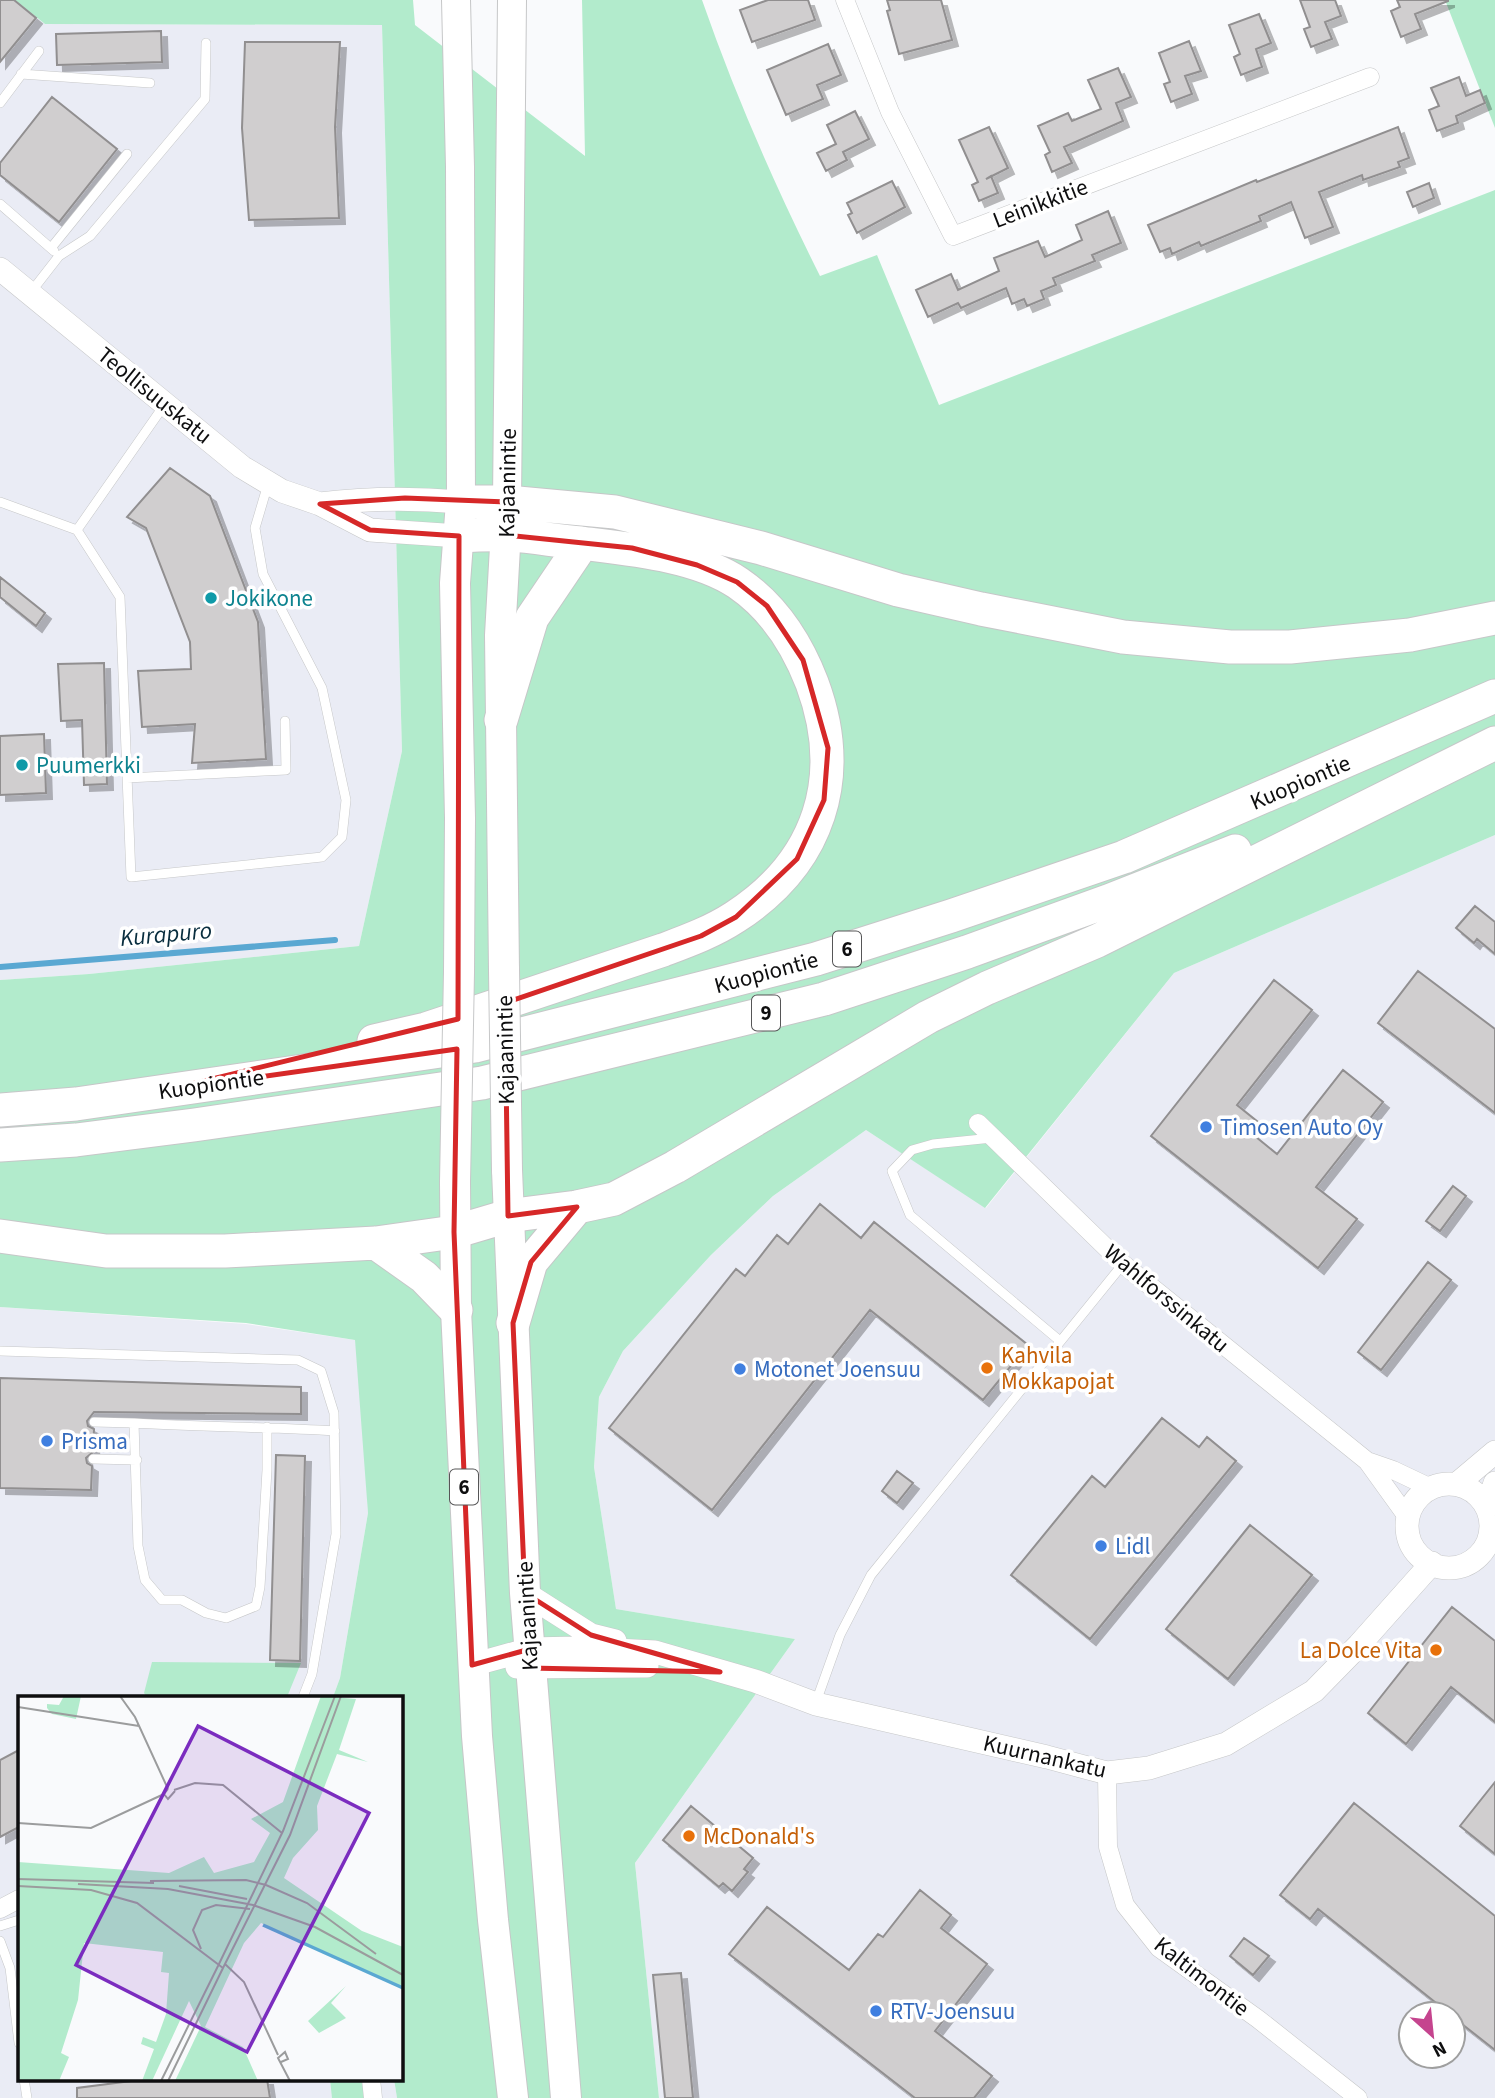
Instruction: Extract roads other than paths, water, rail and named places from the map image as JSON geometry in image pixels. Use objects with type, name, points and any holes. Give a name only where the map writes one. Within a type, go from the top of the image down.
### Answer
[{"type":"highway","points":[[461,502],[507,502],[615,513],[761,548],[898,590],[981,610],[1123,637],[1230,647],[1290,647],[1410,635],[1495,618]]},
{"type":"highway","name":"6","points":[[459,536],[461,502]]},
{"type":"highway","name":"Kajaanintie","points":[[507,502],[500,635],[508,1216],[525,1593],[566,2098]]},
{"type":"highway","points":[[459,536],[506,535]]},
{"type":"highway","name":"6","points":[[167,1090],[426,1029],[663,950],[701,936],[736,917],[770,889],[797,859],[812,832],[824,800],[828,748],[824,719],[807,671],[784,629],[767,606],[737,582],[697,565],[632,548],[506,535]]},
{"type":"highway","name":"Kajaanintie","points":[[459,536],[455,583],[460,818],[454,1182],[456,1310],[472,1665],[493,1920],[513,2098]]},
{"type":"highway","points":[[501,720],[532,618],[582,544]]},
{"type":"highway","name":"Kuopiontie","points":[[0,1110],[76,1104],[475,1046],[816,959],[1124,857],[1495,696]]},
{"type":"highway","points":[[0,1236],[106,1251],[225,1251],[376,1243],[454,1232],[508,1216],[577,1208],[614,1199],[675,1167],[928,1017],[1097,941],[1495,742]]},
{"type":"highway","name":"Kuopiontie","points":[[0,1145],[76,1140],[194,1125],[482,1083],[824,999],[967,952],[1108,901],[1495,742]]},
{"type":"highway","points":[[513,1323],[531,1262],[577,1208]]},
{"type":"highway","points":[[376,1243],[424,1278],[456,1310]]},
{"type":"main road","name":"Kajaanintie","points":[[456,0],[460,167],[461,502]]},
{"type":"main road","name":"Kajaanintie","points":[[507,502],[512,0]]},
{"type":"street","name":"Leinikkitie","points":[[845,0],[890,112],[953,236],[1370,76]]},
{"type":"street","name":"Teollisuuskatu","points":[[0,269],[242,467],[268,484],[320,505],[370,530],[459,536]]},
{"type":"street","points":[[320,505],[361,499],[405,498],[461,502]]},
{"type":"street","name":"Wahlforssinkatu","points":[[978,1123],[1123,1264],[1367,1461],[1408,1518]]},
{"type":"street","points":[[1457,1484],[1495,1452]]},
{"type":"street","name":"Wahlforssinkatu","points":[[1367,1461],[1393,1469],[1431,1488]]},
{"type":"street","points":[[1487,1507],[1495,1483]]},
{"type":"street","points":[[1457,1484],[1480,1496],[1487,1507],[1491,1519],[1487,1543],[1488,1560],[1443,1567],[1419,1554],[1408,1531],[1408,1518],[1412,1506],[1431,1488],[1457,1484]]},
{"type":"street","name":"Kuurnankatu","points":[[472,1665],[530,1658],[577,1648],[655,1652],[755,1681],[816,1704],[1047,1756],[1107,1773],[1149,1768],[1226,1744],[1314,1691],[1432,1563]]},
{"type":"street","points":[[525,1593],[591,1634],[655,1652]]},
{"type":"street","name":"Kuurnankatu","points":[[530,1658],[720,1672]]},
{"type":"street","name":"Kaltimontie","points":[[1107,1773],[1108,1847],[1125,1905],[1159,1948],[1258,2019],[1359,2098]]},
{"type":"street","points":[[0,1909],[18,1900]]},
{"type":"street","points":[[371,2080],[373,2098]]},
{"type":"lane","points":[[30,293],[59,256],[90,236],[205,99],[206,43]]},
{"type":"lane","points":[[0,103],[39,51]]},
{"type":"lane","points":[[21,74],[150,83]]},
{"type":"lane","points":[[51,248],[127,154]]},
{"type":"lane","points":[[0,204],[59,256]]},
{"type":"lane","points":[[77,530],[166,403]]},
{"type":"lane","points":[[0,502],[77,530],[120,597],[131,877],[322,857],[342,836],[346,800],[322,688],[263,574],[255,528],[268,484]]},
{"type":"lane","points":[[127,778],[286,770],[285,721]]},
{"type":"lane","points":[[992,1138],[933,1144],[912,1150],[892,1171],[910,1215],[1060,1342]]},
{"type":"lane","points":[[816,1704],[840,1635],[870,1575],[1123,1264]]},
{"type":"lane","points":[[0,1351],[298,1360],[321,1371],[334,1413],[336,1534],[312,1674],[303,1696]]},
{"type":"lane","points":[[94,1422],[335,1431]]},
{"type":"lane","points":[[134,1423],[138,1546],[145,1580],[162,1600],[183,1600],[206,1613],[226,1618],[256,1606],[260,1587],[267,1427]]},
{"type":"lane","points":[[93,1459],[137,1460]]},
{"type":"lane","points":[[0,1926],[18,1920]]},
{"type":"lane","points":[[0,1941],[10,1968],[18,2035]]},
{"type":"lane","points":[[24,2080],[27,2098]]},
{"type":"waterway","name":"Kurapuro","points":[[0,967],[335,940]]},
{"type":"place","name":"Jokikone","points":[[211,598]]},
{"type":"place","name":"Puumerkki","points":[[22,765]]},
{"type":"place","name":"Timosen Auto Oy","points":[[1206,1127]]},
{"type":"place","name":"Kahvila Mokkapojat","points":[[987,1368]]},
{"type":"place","name":"Motonet Joensuu","points":[[740,1369]]},
{"type":"place","name":"Prisma","points":[[47,1441]]},
{"type":"place","name":"Lidl","points":[[1101,1546]]},
{"type":"place","name":"La Dolce Vita","points":[[1436,1650]]},
{"type":"place","name":"McDonald's","points":[[689,1836]]},
{"type":"place","name":"RTV-Joensuu","points":[[876,2011]]}]
